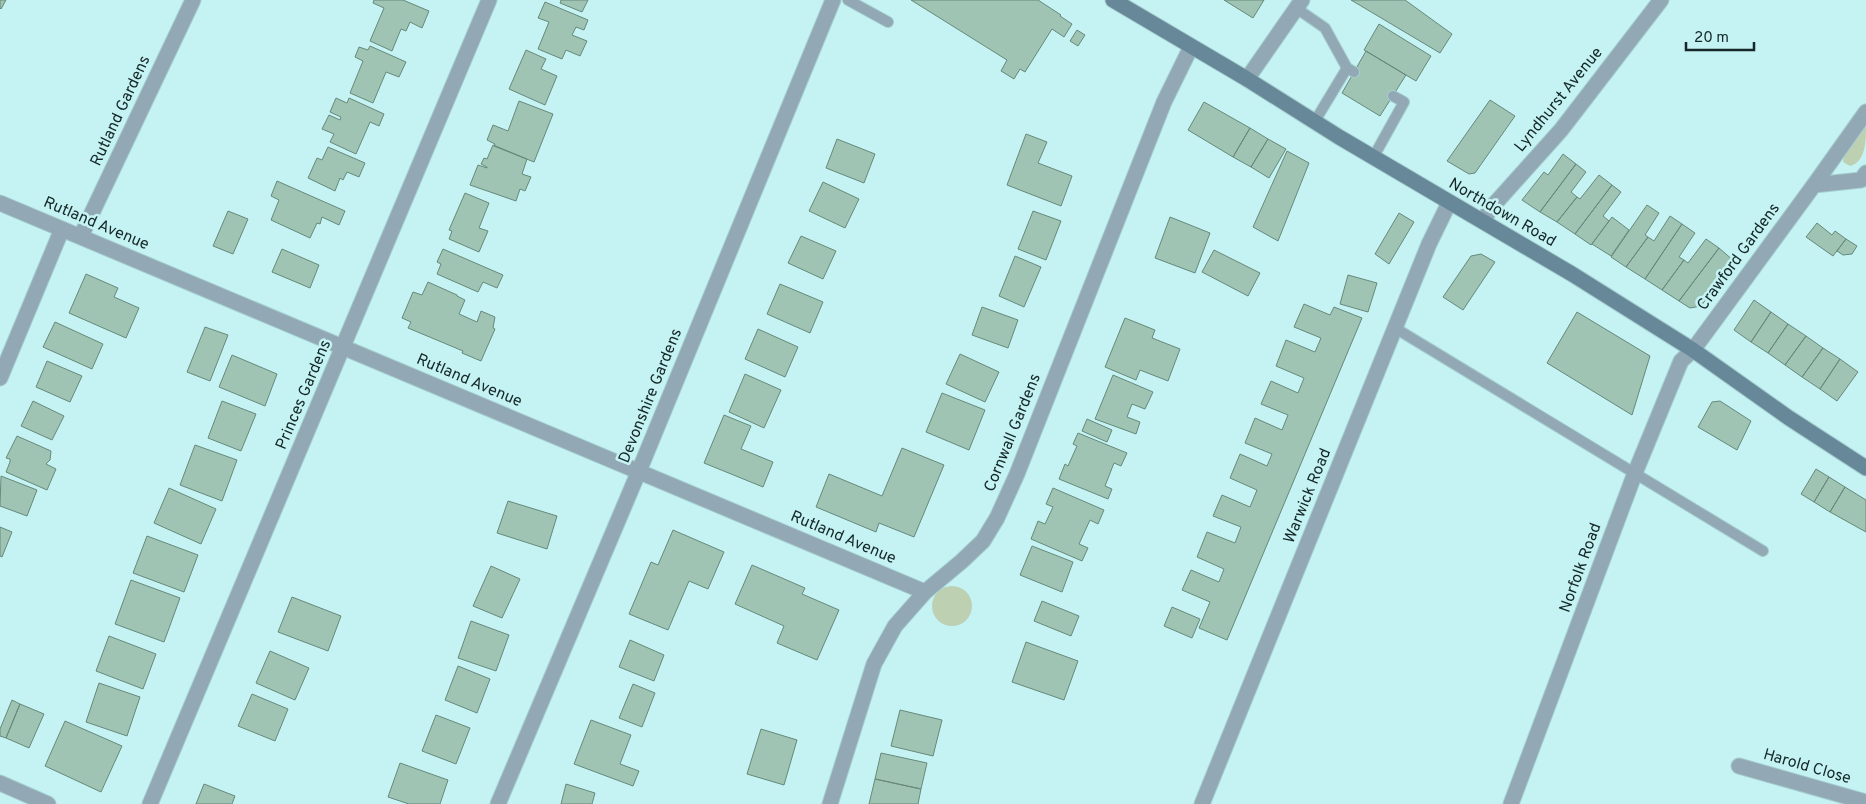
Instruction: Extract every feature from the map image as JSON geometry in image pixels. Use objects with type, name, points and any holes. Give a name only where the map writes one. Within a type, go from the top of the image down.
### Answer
[{"type":"main road","name":"Northdown Road","points":[[1114,0],[1572,274],[1692,350],[1789,418],[1866,468]]},
{"type":"street","name":"Rutland Gardens","points":[[81,236],[193,0]]},
{"type":"street","name":"Princes Gardens","points":[[150,804],[490,0]]},
{"type":"street","name":"Devonshire Gardens","points":[[498,804],[639,471],[834,0]]},
{"type":"street","name":"Lyndhurst Avenue","points":[[1483,221],[1491,208],[1561,130],[1661,0]]},
{"type":"street","points":[[1247,79],[1299,4]]},
{"type":"street","name":"Cornwall Gardens","points":[[830,804],[874,664],[895,626],[925,592],[983,541],[997,518],[1017,474],[1164,102],[1191,47]]},
{"type":"street","name":"Crawford Gardens","points":[[1692,350],[1866,112]]},
{"type":"street","points":[[1814,185],[1861,180],[1866,173]]},
{"type":"street","name":"Warwick Road","points":[[1202,804],[1429,244],[1449,202]]},
{"type":"street","name":"Rutland Avenue","points":[[0,203],[925,592]]},
{"type":"street","points":[[0,378],[62,229]]},
{"type":"street","name":"Norfolk Road","points":[[1511,804],[1635,472],[1680,361],[1692,350]]},
{"type":"street","name":"Harold Close","points":[[1739,766],[1866,802]]},
{"type":"street","points":[[0,784],[48,804]]},
{"type":"lane","points":[[848,0],[888,22]]},
{"type":"lane","points":[[1299,4],[1325,28],[1350,70],[1315,121]]},
{"type":"lane","points":[[1374,156],[1404,102],[1393,96]]},
{"type":"lane","points":[[1395,328],[1763,551]]},
{"type":"green space","points":[[1866,125],[1864,150],[1859,160],[1850,166],[1843,162],[1844,156]]},
{"type":"green space","points":[[956,586],[963,589],[969,595],[972,606],[971,614],[963,623],[956,626],[948,626],[941,623],[933,614],[932,602],[935,595],[944,587]]},
{"type":"building","points":[[0,0],[6,0],[1,9],[0,8]]},
{"type":"building","points":[[374,0],[403,0],[429,11],[422,28],[410,22],[406,31],[401,29],[392,51],[370,41],[384,8],[373,3]]},
{"type":"building","points":[[561,0],[588,0],[582,12],[560,3]]},
{"type":"building","points":[[911,0],[1038,0],[1072,24],[1064,37],[1052,29],[1025,72],[1020,69],[1014,79],[1001,71],[1007,60]]},
{"type":"building","points":[[1224,0],[1264,0],[1253,18]]},
{"type":"building","points":[[1351,0],[1405,0],[1452,34],[1440,53]]},
{"type":"building","points":[[545,2],[588,20],[584,30],[576,27],[572,35],[587,41],[580,56],[566,50],[562,59],[538,49],[549,22],[538,18]]},
{"type":"building","points":[[1379,24],[1431,56],[1416,81],[1364,50]]},
{"type":"building","points":[[1077,30],[1085,35],[1078,46],[1070,41]]},
{"type":"building","points":[[370,46],[406,62],[399,77],[386,72],[373,103],[350,93],[363,61],[355,57],[359,47],[368,50]]},
{"type":"building","points":[[526,50],[546,59],[541,69],[557,76],[545,105],[509,89]]},
{"type":"building","points":[[1366,51],[1406,75],[1380,116],[1342,93]]},
{"type":"building","points":[[336,98],[347,103],[349,98],[384,114],[379,126],[370,122],[356,154],[330,142],[334,134],[322,129],[329,115],[340,120],[341,117],[330,112]]},
{"type":"building","points":[[1490,100],[1515,116],[1475,173],[1469,174],[1447,161]]},
{"type":"building","points":[[519,101],[553,114],[534,162],[494,146],[495,144],[487,140],[493,125],[508,131]]},
{"type":"building","points":[[1204,102],[1250,128],[1233,157],[1188,130]]},
{"type":"building","points":[[1250,128],[1268,139],[1251,167],[1233,157]]},
{"type":"building","points":[[1026,134],[1047,142],[1038,163],[1072,176],[1061,206],[1007,185]]},
{"type":"building","points":[[837,139],[875,154],[864,183],[826,168]]},
{"type":"building","points":[[1268,139],[1286,149],[1269,178],[1251,167]]},
{"type":"building","points":[[493,145],[527,159],[522,174],[531,177],[525,191],[520,189],[516,201],[470,185],[478,165],[487,168],[481,164],[484,158],[487,159]]},
{"type":"building","points":[[328,147],[365,163],[359,177],[347,172],[343,180],[340,178],[335,191],[308,178],[317,158],[322,160]]},
{"type":"building","points":[[1287,151],[1309,163],[1278,241],[1253,227]]},
{"type":"building","points":[[1563,154],[1576,164],[1540,212],[1522,200],[1544,172],[1548,175]]},
{"type":"building","points":[[1576,164],[1586,172],[1571,192],[1577,197],[1557,222],[1540,212]]},
{"type":"building","points":[[1599,175],[1612,185],[1575,234],[1557,222],[1577,197],[1580,199]]},
{"type":"building","points":[[277,181],[345,211],[339,225],[322,217],[320,224],[317,223],[310,238],[271,220],[279,200],[271,196]]},
{"type":"building","points":[[823,182],[859,199],[845,228],[809,211]]},
{"type":"building","points":[[1612,185],[1621,192],[1603,216],[1609,221],[1591,245],[1575,234]]},
{"type":"building","points":[[465,193],[489,203],[479,228],[488,231],[479,252],[449,239],[452,231],[449,230]]},
{"type":"building","points":[[1647,205],[1659,213],[1645,235],[1648,237],[1626,267],[1611,257]]},
{"type":"building","points":[[228,211],[248,219],[233,254],[213,246]]},
{"type":"building","points":[[1033,211],[1061,221],[1046,260],[1018,249]]},
{"type":"building","points":[[1399,213],[1414,222],[1389,264],[1375,254]]},
{"type":"building","points":[[1670,216],[1682,224],[1645,279],[1626,267],[1648,237],[1654,241]]},
{"type":"building","points":[[1170,217],[1210,233],[1195,273],[1155,258]]},
{"type":"building","points":[[1612,217],[1629,230],[1611,256],[1592,244]]},
{"type":"building","points":[[1817,223],[1832,235],[1835,231],[1846,239],[1833,256],[1806,237]]},
{"type":"building","points":[[1682,224],[1695,233],[1679,257],[1684,260],[1662,290],[1645,279]]},
{"type":"building","points":[[801,236],[836,251],[823,279],[788,263]]},
{"type":"building","points":[[1706,239],[1719,248],[1679,301],[1662,290],[1684,260],[1688,263]]},
{"type":"building","points":[[1846,239],[1857,246],[1852,254],[1843,255],[1837,251]]},
{"type":"building","points":[[1719,248],[1734,261],[1701,306],[1690,308],[1679,301]]},
{"type":"building","points":[[282,249],[319,265],[310,288],[272,272]]},
{"type":"building","points":[[443,249],[503,275],[497,288],[483,282],[478,292],[437,274],[441,264],[437,262]]},
{"type":"building","points":[[1214,250],[1260,273],[1248,296],[1202,272]]},
{"type":"building","points":[[1481,254],[1495,262],[1463,310],[1443,297],[1471,256]]},
{"type":"building","points":[[1015,256],[1041,267],[1024,307],[999,296]]},
{"type":"building","points":[[86,274],[118,288],[114,297],[139,308],[126,338],[69,313]]},
{"type":"building","points":[[1348,275],[1377,283],[1368,312],[1340,304]]},
{"type":"building","points":[[428,282],[465,300],[459,314],[477,322],[481,311],[495,317],[493,328],[495,329],[481,361],[462,353],[463,351],[408,328],[411,322],[402,318],[413,292],[422,295]]},
{"type":"building","points":[[780,284],[823,302],[810,333],[767,314]]},
{"type":"building","points":[[1754,300],[1771,312],[1751,342],[1734,330]]},
{"type":"building","points":[[1304,304],[1330,315],[1334,307],[1362,318],[1227,640],[1199,628],[1210,602],[1182,590],[1191,570],[1219,582],[1224,569],[1197,557],[1207,532],[1235,543],[1241,527],[1213,516],[1222,495],[1250,507],[1257,490],[1230,478],[1240,454],[1267,466],[1272,454],[1245,443],[1255,418],[1282,430],[1288,415],[1261,404],[1271,381],[1298,393],[1304,378],[1276,366],[1286,340],[1315,352],[1321,338],[1294,327]]},
{"type":"building","points":[[982,307],[1018,320],[1008,348],[972,335]]},
{"type":"building","points":[[1577,312],[1650,356],[1632,415],[1547,363]]},
{"type":"building","points":[[1771,312],[1788,324],[1768,353],[1751,342]]},
{"type":"building","points":[[1125,318],[1155,330],[1152,338],[1180,349],[1168,381],[1140,370],[1136,380],[1105,367]]},
{"type":"building","points":[[55,322],[103,344],[92,369],[43,347]]},
{"type":"building","points":[[1788,324],[1806,336],[1785,365],[1768,353]]},
{"type":"building","points":[[205,327],[228,335],[210,381],[187,372]]},
{"type":"building","points":[[758,329],[798,347],[785,377],[745,359]]},
{"type":"building","points":[[1806,336],[1823,348],[1802,377],[1785,365]]},
{"type":"building","points":[[1823,348],[1840,359],[1820,389],[1802,377]]},
{"type":"building","points":[[960,354],[999,372],[985,402],[946,384]]},
{"type":"building","points":[[232,355],[277,374],[265,406],[219,387]]},
{"type":"building","points":[[1840,359],[1858,372],[1837,401],[1820,389]]},
{"type":"building","points":[[47,361],[82,376],[70,402],[36,387]]},
{"type":"building","points":[[745,374],[781,390],[764,428],[729,412]]},
{"type":"building","points":[[1113,375],[1153,392],[1145,409],[1132,404],[1127,417],[1140,422],[1136,434],[1095,419]]},
{"type":"building","points":[[942,393],[985,410],[969,450],[926,432]]},
{"type":"building","points":[[33,401],[64,416],[52,440],[21,426]]},
{"type":"building","points":[[222,401],[256,414],[241,451],[208,438]]},
{"type":"building","points":[[1720,401],[1751,421],[1737,450],[1698,427],[1712,402]]},
{"type":"building","points":[[724,415],[751,426],[741,449],[773,462],[763,487],[704,463]]},
{"type":"building","points":[[1087,419],[1112,430],[1107,442],[1082,431]]},
{"type":"building","points":[[1078,433],[1127,453],[1121,466],[1114,463],[1105,486],[1112,489],[1108,499],[1059,479],[1065,464],[1068,466],[1077,446],[1073,444]]},
{"type":"building","points":[[17,436],[51,451],[50,460],[46,464],[56,469],[47,490],[6,472],[10,459],[6,458]]},
{"type":"building","points":[[195,445],[237,460],[222,501],[180,485]]},
{"type":"building","points":[[902,448],[944,465],[914,537],[879,523],[876,532],[816,507],[829,474],[882,496]]},
{"type":"building","points":[[1816,469],[1829,477],[1814,502],[1801,494]]},
{"type":"building","points":[[1,476],[37,490],[27,516],[0,506]]},
{"type":"building","points":[[1829,477],[1845,487],[1830,512],[1814,502]]},
{"type":"building","points":[[1845,487],[1866,500],[1866,532],[1830,512]]},
{"type":"building","points":[[169,488],[216,509],[201,544],[154,523]]},
{"type":"building","points":[[1053,488],[1104,510],[1098,524],[1090,520],[1079,544],[1088,548],[1082,561],[1031,539],[1038,521],[1045,524],[1053,507],[1046,504]]},
{"type":"building","points":[[508,501],[557,516],[547,549],[497,533]]},
{"type":"building","points":[[0,527],[12,532],[2,557],[0,556]]},
{"type":"building","points":[[673,530],[724,552],[708,589],[689,581],[668,630],[629,614],[651,562],[658,565]]},
{"type":"building","points":[[147,536],[198,555],[184,592],[133,573]]},
{"type":"building","points":[[1032,546],[1073,562],[1062,592],[1020,575]]},
{"type":"building","points":[[752,565],[805,588],[802,594],[839,610],[817,660],[777,643],[784,626],[735,604]]},
{"type":"building","points":[[491,566],[520,579],[502,618],[473,606]]},
{"type":"building","points":[[131,580],[180,598],[164,642],[115,624]]},
{"type":"building","points":[[292,597],[341,616],[328,651],[278,632]]},
{"type":"building","points":[[1042,601],[1079,616],[1071,636],[1034,621]]},
{"type":"building","points":[[1172,607],[1200,619],[1192,638],[1164,626]]},
{"type":"building","points":[[471,621],[509,635],[496,671],[458,658]]},
{"type":"building","points":[[109,636],[156,654],[143,689],[96,671]]},
{"type":"building","points":[[630,640],[664,655],[654,681],[619,667]]},
{"type":"building","points":[[1026,642],[1078,661],[1064,700],[1012,682]]},
{"type":"building","points":[[270,651],[309,668],[295,700],[256,683]]},
{"type":"building","points":[[458,666],[490,679],[477,713],[445,700]]},
{"type":"building","points":[[99,683],[140,697],[127,736],[86,722]]},
{"type":"building","points":[[633,684],[655,693],[642,727],[619,718]]},
{"type":"building","points":[[252,694],[288,709],[275,741],[238,726]]},
{"type":"building","points":[[12,700],[20,704],[6,738],[0,736],[0,729]]},
{"type":"building","points":[[20,704],[44,714],[29,748],[6,738]]},
{"type":"building","points":[[900,710],[942,720],[933,756],[891,746]]},
{"type":"building","points":[[436,715],[470,728],[456,764],[422,751]]},
{"type":"building","points":[[591,720],[631,735],[620,764],[639,771],[633,786],[574,764]]},
{"type":"building","points":[[65,721],[122,746],[101,792],[45,766]]},
{"type":"building","points":[[761,729],[797,740],[784,785],[747,774]]},
{"type":"building","points":[[881,753],[927,763],[921,789],[875,779]]},
{"type":"building","points":[[400,763],[448,780],[440,804],[409,804],[388,797]]},
{"type":"building","points":[[875,779],[921,789],[918,804],[869,804]]},
{"type":"building","points":[[204,784],[235,796],[232,804],[196,804]]},
{"type":"building","points":[[566,784],[595,793],[592,804],[561,804]]}]
